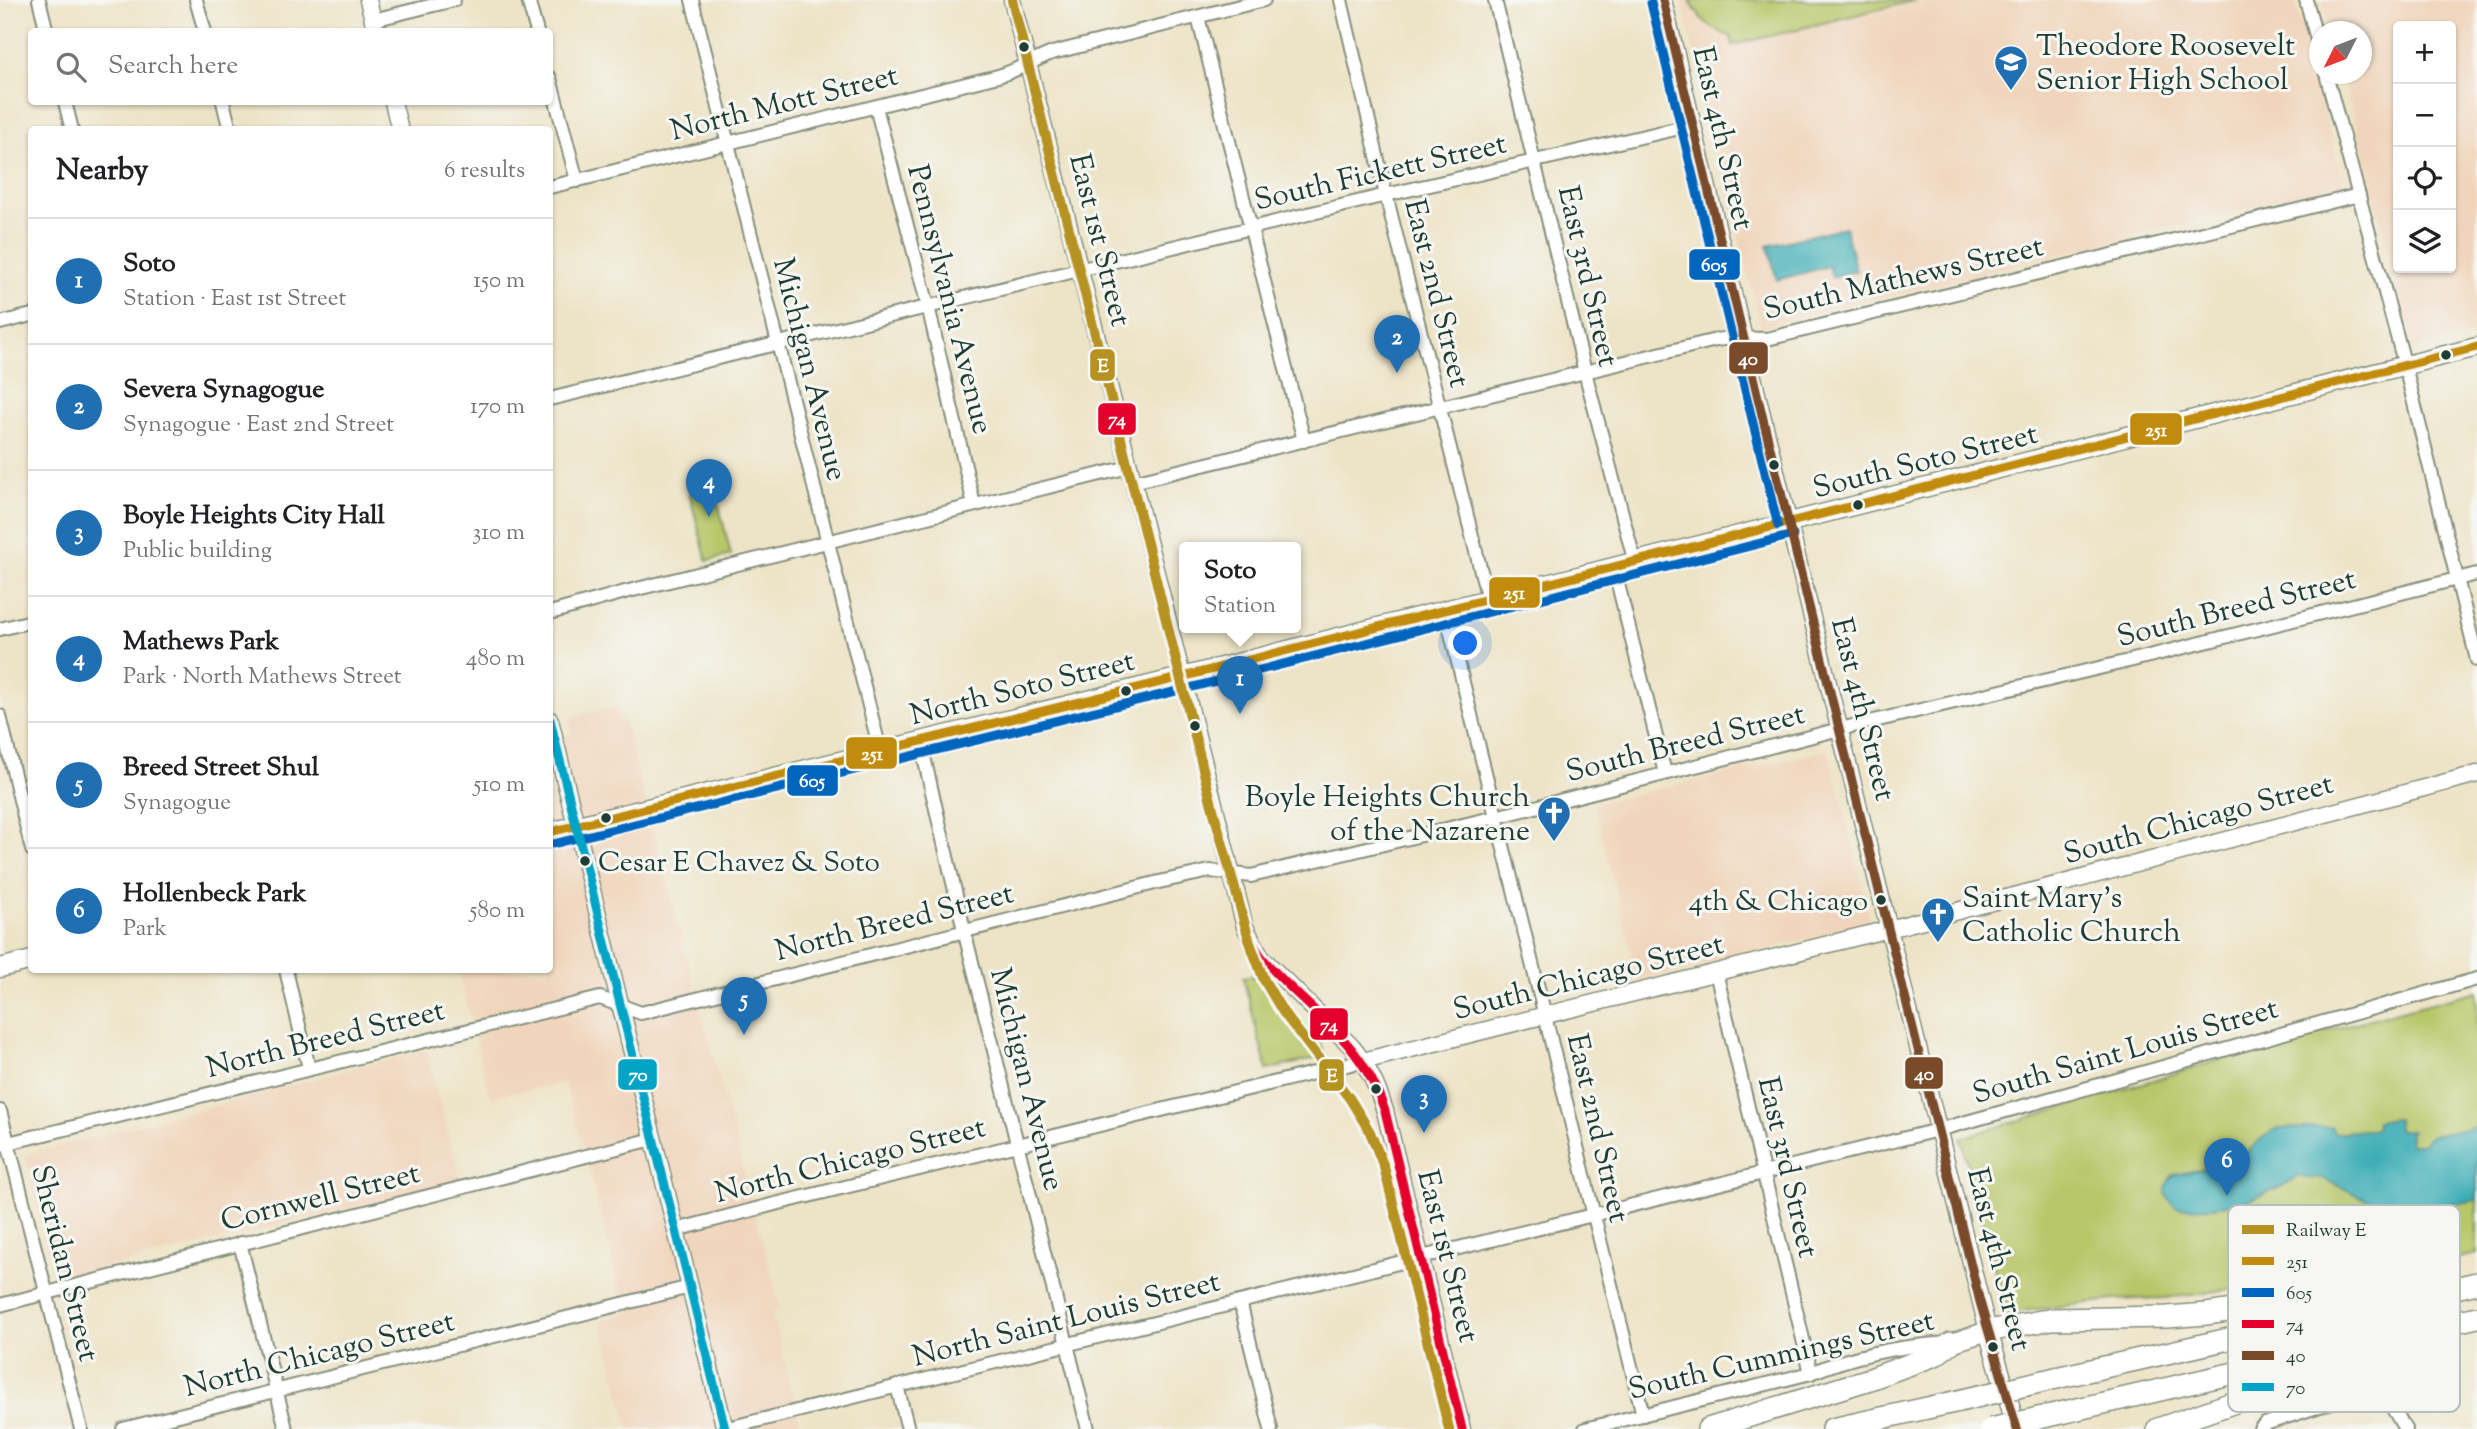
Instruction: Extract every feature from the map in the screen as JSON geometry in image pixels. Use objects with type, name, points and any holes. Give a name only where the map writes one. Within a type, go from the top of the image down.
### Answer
[{"type":"highway","points":[[1988,1331],[2052,1319],[2167,1317],[2228,1311]]},
{"type":"highway","points":[[2460,1329],[2477,1323]]},
{"type":"highway","points":[[1832,1429],[2228,1338]]},
{"type":"highway","points":[[1708,1429],[1870,1379],[1935,1355],[1951,1343]]},
{"type":"highway","points":[[1991,1429],[2228,1374]]},
{"type":"highway","points":[[2158,1429],[2228,1404]]},
{"type":"main road","name":"South Soto Street","points":[[1182,677],[2477,347]]},
{"type":"main road","name":"North Soto Street","points":[[553,831],[1182,677]]},
{"type":"main road","points":[[0,968],[28,961]]},
{"type":"main road","name":"South Cummings Street","points":[[1951,1343],[1988,1331]]},
{"type":"main road","name":"East 4th Street","points":[[1988,1331],[2017,1429]]},
{"type":"street","points":[[39,0],[46,28]]},
{"type":"street","points":[[196,0],[204,28]]},
{"type":"street","points":[[368,0],[374,26],[454,0]]},
{"type":"street","points":[[528,0],[536,28]]},
{"type":"street","name":"Michigan Avenue","points":[[692,0],[880,750]]},
{"type":"street","name":"East 1st Street","points":[[1012,0],[1245,927],[1262,958],[1363,1061],[1377,1085],[1462,1429]]},
{"type":"street","name":"North Mott Street","points":[[553,186],[1014,72],[1052,53],[1264,0]]},
{"type":"street","name":"East 2nd Street","points":[[1340,0],[1386,195],[1488,598]]},
{"type":"street","name":"East 3rd Street","points":[[1495,0],[1585,372],[1635,563]]},
{"type":"street","name":"East 4th Street","points":[[1663,0],[1988,1331]]},
{"type":"street","points":[[2306,0],[2311,21]]},
{"type":"street","points":[[1198,17],[1304,441]]},
{"type":"street","points":[[2329,84],[2405,366],[2477,660]]},
{"type":"street","points":[[553,89],[578,180]]},
{"type":"street","points":[[66,105],[71,126]]},
{"type":"street","points":[[224,105],[229,126]]},
{"type":"street","points":[[394,105],[399,126]]},
{"type":"street","name":"Pennsylvania Avenue","points":[[876,107],[928,306],[974,505]]},
{"type":"street","name":"South Fickett Street","points":[[553,398],[1386,195],[1693,125]]},
{"type":"street","name":"South Mathews Street","points":[[553,612],[974,505],[1304,441],[1716,340],[1767,339],[2359,195]]},
{"type":"street","points":[[0,323],[28,317]]},
{"type":"street","points":[[1614,568],[1665,773]]},
{"type":"street","name":"South Breed Street","points":[[1233,873],[1251,876],[1496,817],[1840,729],[2133,660],[2477,573]]},
{"type":"street","name":"East 2nd Street","points":[[1445,609],[1643,1415]]},
{"type":"street","points":[[0,629],[28,622]]},
{"type":"street","points":[[0,716],[28,833]]},
{"type":"street","points":[[553,732],[725,1429]]},
{"type":"street","name":"Michigan Avenue","points":[[920,740],[964,930],[1088,1429]]},
{"type":"street","name":"South Chicago Street","points":[[1363,1061],[1889,929],[2477,774]]},
{"type":"street","name":"North Breed Street","points":[[4,1144],[600,998],[641,1013],[964,930],[1210,871],[1233,873]]},
{"type":"street","name":"East 3rd Street","points":[[1716,972],[1811,1373]]},
{"type":"street","points":[[287,973],[309,1068]]},
{"type":"street","name":"South Saint Louis Street","points":[[1420,1259],[1938,1130],[2477,979]]},
{"type":"street","name":"North Chicago Street","points":[[676,1230],[1363,1061]]},
{"type":"street","name":"Sheridan Street","points":[[0,1111],[4,1144],[47,1293],[81,1429]]},
{"type":"street","name":"Cornwell Street","points":[[0,1305],[653,1139]]},
{"type":"street","points":[[240,1243],[286,1429]]},
{"type":"street","name":"North Saint Louis Street","points":[[725,1429],[1420,1259]]},
{"type":"street","name":"North Chicago Street","points":[[123,1429],[690,1287]]},
{"type":"street","points":[[1240,1302],[1272,1429]]},
{"type":"street","name":"South Cummings Street","points":[[1585,1429],[1896,1349],[1951,1343]]},
{"type":"street","points":[[897,1386],[908,1429]]},
{"type":"street","points":[[2260,1429],[2265,1424],[2300,1412]]},
{"type":"street","points":[[2394,1412],[2405,1429]]},
{"type":"shaded area","name":"Theodore Roosevelt Senior High School","points":[[1681,0],[2295,0],[2309,54],[2309,84],[2317,84],[2343,184],[1761,328]]},
{"type":"shaded area","points":[[2322,0],[2477,0],[2477,332],[2414,348],[2394,273],[2456,273],[2456,21],[2393,21],[2393,268],[2345,84],[2372,84],[2372,21],[2328,21]]},
{"type":"shaded area","points":[[617,707],[620,722],[624,721],[780,1307],[772,1313],[801,1429],[629,1429],[601,1320],[626,1314],[589,1167],[564,1083],[490,1097],[459,973],[553,973],[553,740],[573,734],[569,719]]},
{"type":"shaded area","points":[[1829,750],[1871,924],[1638,980],[1594,804]]},
{"type":"shaded area","points":[[425,1050],[461,1181],[56,1280],[26,1155]]},
{"type":"green space","points":[[1690,0],[1916,0],[1733,45],[1731,36],[1706,23]]},
{"type":"green space","points":[[711,474],[731,555],[707,561],[686,480]]},
{"type":"green space","points":[[1253,975],[1321,1045],[1322,1057],[1267,1070],[1243,977]]},
{"type":"green space","points":[[2477,991],[2477,1254],[2460,1258],[2460,1205],[2228,1205],[2228,1289],[2006,1313],[1961,1138],[2253,1050]]},
{"type":"water","points":[[1845,227],[1856,271],[1832,277],[1829,266],[1777,280],[1768,246]]},
{"type":"water","points":[[2397,1119],[2398,1130],[2413,1130],[2410,1131],[2410,1144],[2422,1144],[2431,1136],[2477,1127],[2477,1200],[2449,1205],[2378,1205],[2324,1179],[2297,1175],[2288,1183],[2269,1192],[2224,1205],[2177,1207],[2167,1196],[2167,1184],[2173,1175],[2229,1164],[2276,1129],[2332,1127],[2333,1133],[2376,1129],[2377,1121]]},
{"type":"rail line","name":"E","points":[[1012,0],[1213,809],[1250,943],[1264,980],[1283,1012],[1350,1099],[1370,1132],[1384,1167],[1449,1429]]},
{"type":"transit line","name":"74","points":[[1012,0],[1245,927],[1264,960],[1349,1045],[1375,1086],[1385,1111],[1462,1429]]},
{"type":"transit line","name":"40","points":[[1663,0],[1980,1302],[2017,1429]]},
{"type":"transit line","name":"605","points":[[1651,3],[1778,526]]},
{"type":"transit line","name":"251","points":[[553,831],[1182,677],[2477,347]]},
{"type":"transit line","name":"605","points":[[553,844],[1185,689],[1793,535]]},
{"type":"transit line","name":"70","points":[[553,732],[725,1429]]},
{"type":"place","name":"Theodore Roosevelt Senior High School","points":[[2011,92]]},
{"type":"place","name":"Severa Synagogue","points":[[1397,373]]},
{"type":"place","name":"Mathews Park","points":[[709,517]]},
{"type":"place","name":"Soto","points":[[1240,714]]},
{"type":"place","name":"Boyle Heights Church of the Nazarene","points":[[1554,843]]},
{"type":"place","name":"Cesar E Chavez & Soto","points":[[585,861]]},
{"type":"place","name":"4th & Chicago","points":[[1881,900]]},
{"type":"place","name":"Saint Mary's Catholic Church","points":[[1938,944]]},
{"type":"place","name":"Breed Street Shul","points":[[744,1035]]},
{"type":"place","name":"Boyle Heights City Hall","points":[[1424,1133]]},
{"type":"place","name":"Hollenbeck Park","points":[[2227,1196]]}]
